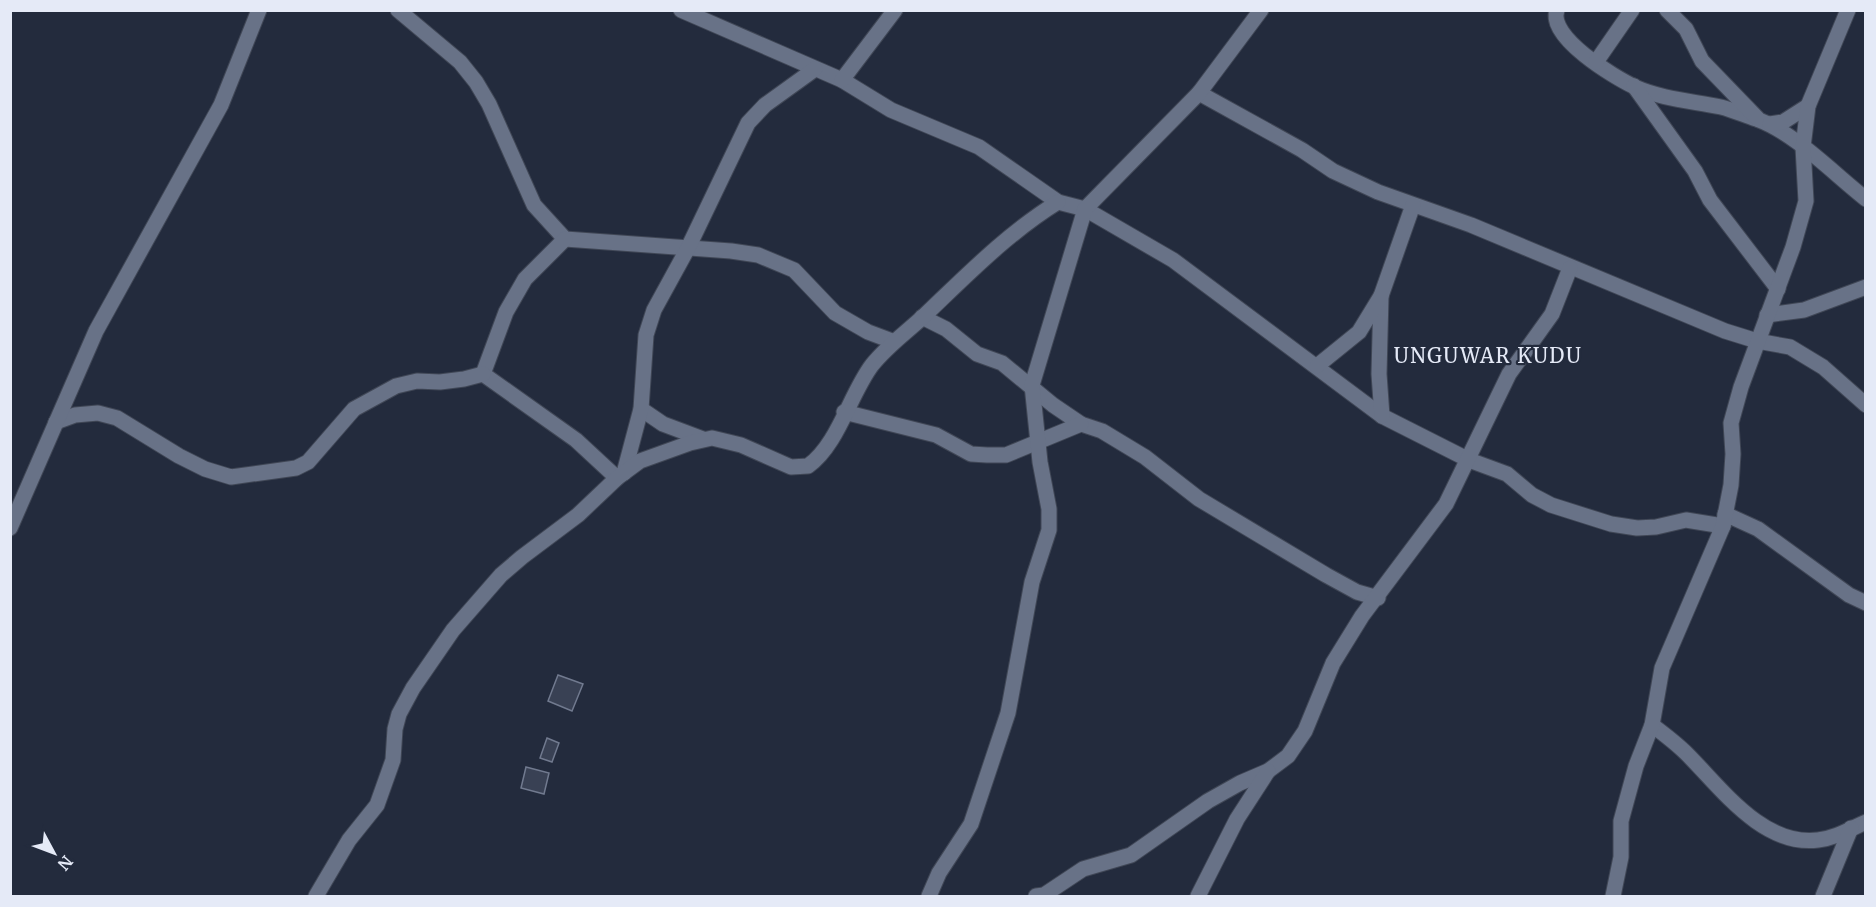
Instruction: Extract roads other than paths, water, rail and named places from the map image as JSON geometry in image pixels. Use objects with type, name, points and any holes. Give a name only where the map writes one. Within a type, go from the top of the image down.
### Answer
[{"type":"street","points":[[10,528],[96,331],[221,105],[259,10]]},
{"type":"street","points":[[398,10],[460,62],[476,82],[489,104],[534,205],[565,239],[758,255],[786,266],[801,276],[835,313],[868,333],[892,341]]},
{"type":"street","points":[[681,10],[842,80],[891,110],[979,147],[1059,202],[1085,209],[1173,260],[1382,416],[1469,460],[1507,474],[1532,495],[1551,505],[1611,524],[1637,528],[1686,520],[1724,520],[1758,529],[1849,595],[1866,603]]},
{"type":"street","points":[[842,80],[895,10]]},
{"type":"street","points":[[929,897],[939,873],[971,824],[1008,712],[1032,582],[1049,530],[1049,509],[1032,386],[1085,209],[1199,93],[1261,10]]},
{"type":"street","points":[[1557,10],[1555,17],[1562,34],[1596,62],[1634,86],[1689,103],[1722,108],[1765,122],[1783,122],[1808,106]]},
{"type":"street","points":[[1596,62],[1632,10]]},
{"type":"street","points":[[1667,10],[1686,29],[1702,61],[1765,122],[1803,147],[1866,199]]},
{"type":"street","points":[[1612,897],[1621,857],[1621,821],[1636,766],[1652,725],[1662,668],[1724,520],[1733,454],[1731,423],[1757,341],[1793,248],[1806,201],[1803,147],[1808,106],[1848,10]]},
{"type":"street","points":[[620,476],[641,409],[646,335],[659,300],[688,248],[748,123],[765,105],[815,69]]},
{"type":"street","points":[[1634,86],[1695,171],[1710,201],[1778,289]]},
{"type":"street","points":[[1199,93],[1283,139],[1333,171],[1413,206],[1471,225],[1570,268],[1757,341],[1791,347],[1823,367],[1866,405]]},
{"type":"street","points":[[316,897],[349,840],[377,805],[393,760],[395,729],[399,714],[428,664],[453,630],[501,575],[578,515],[620,476],[640,461],[712,438],[741,445],[800,468],[815,461],[824,451],[871,367],[892,341],[922,318],[998,245],[1027,221],[1059,202]]},
{"type":"street","points":[[1317,366],[1359,332],[1381,296],[1413,206]]},
{"type":"street","points":[[483,374],[506,312],[525,279],[565,239]]},
{"type":"street","points":[[1036,897],[1044,895],[1098,862],[1131,855],[1208,801],[1240,783],[1269,771],[1288,756],[1305,731],[1334,663],[1362,616],[1378,598],[1446,504],[1509,374],[1552,314],[1570,268]]},
{"type":"street","points":[[1767,315],[1804,310],[1866,287]]},
{"type":"street","points":[[1381,296],[1379,374],[1382,416]]},
{"type":"street","points":[[922,318],[946,328],[977,354],[1002,363],[1053,405],[1081,424],[1102,431],[1145,457],[1199,499],[1326,575],[1357,592],[1378,598]]},
{"type":"street","points":[[56,422],[75,415],[98,413],[117,418],[179,456],[205,469],[231,477],[296,468],[308,462],[354,409],[396,386],[417,381],[440,382],[464,379],[483,374]]},
{"type":"street","points":[[483,374],[576,440],[620,476]]},
{"type":"street","points":[[641,409],[663,424],[703,439]]},
{"type":"street","points":[[844,412],[936,435],[971,454],[1006,455],[1081,424]]},
{"type":"street","points":[[1652,725],[1686,752],[1716,787],[1777,834],[1816,840],[1836,836],[1858,825]]},
{"type":"street","points":[[1198,897],[1237,819],[1269,771]]},
{"type":"street","points":[[1823,897],[1858,825]]},
{"type":"district","name":"UNGUWAR KUDU","points":[[1488,356]]}]
